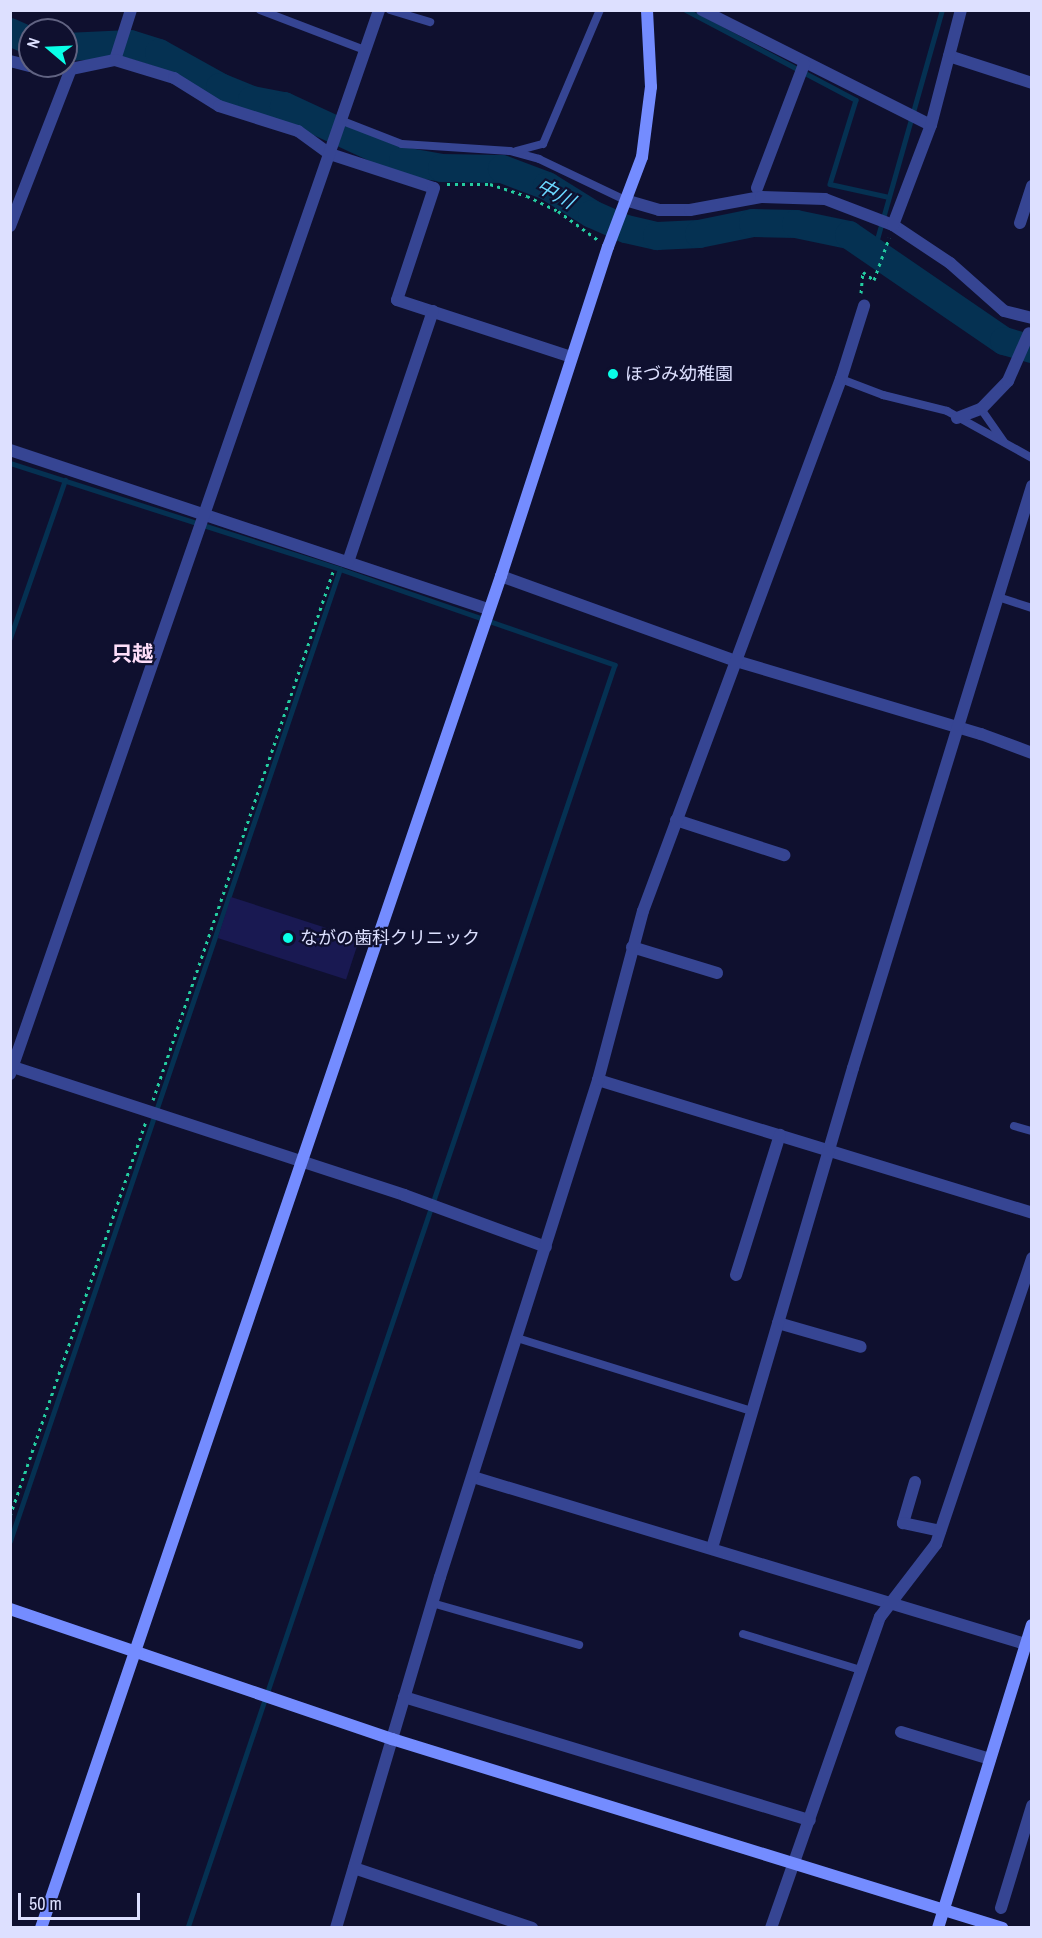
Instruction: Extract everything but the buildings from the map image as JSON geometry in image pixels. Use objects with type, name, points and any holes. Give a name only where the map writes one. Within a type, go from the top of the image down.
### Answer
[{"type":"street","points":[[116,56],[131,10]]},
{"type":"street","points":[[379,10],[206,517],[11,1069],[301,1163],[546,1246]]},
{"type":"street","points":[[41,1928],[501,576],[608,247],[642,157],[649,124],[647,10]]},
{"type":"street","points":[[702,10],[804,64],[932,125]]},
{"type":"street","points":[[893,225],[932,125],[961,10]]},
{"type":"street","points":[[78,67],[116,56],[174,78],[219,106],[298,131],[330,154],[434,188],[397,300],[571,357]]},
{"type":"street","points":[[949,56],[1032,83]]},
{"type":"street","points":[[757,188],[804,64]]},
{"type":"street","points":[[10,226],[68,78]]},
{"type":"street","points":[[1020,223],[1032,186]]},
{"type":"street","points":[[625,200],[659,210],[680,210],[761,197],[801,196],[825,199],[893,225],[950,263],[979,292],[1005,311],[1029,336],[1008,381],[981,410],[957,417]]},
{"type":"street","points":[[336,1928],[432,1602],[598,1080],[632,947],[676,820],[841,379],[864,306]]},
{"type":"street","points":[[343,561],[433,311]]},
{"type":"street","points":[[1005,311],[1032,318]]},
{"type":"street","points":[[10,450],[488,609]]},
{"type":"street","points":[[712,1548],[829,1149],[1032,486]]},
{"type":"street","points":[[501,576],[736,661],[958,727],[1032,753]]},
{"type":"street","points":[[676,820],[784,855]]},
{"type":"street","points":[[632,947],[717,973]]},
{"type":"street","points":[[598,1080],[1032,1213]]},
{"type":"street","points":[[736,1275],[780,1135]]},
{"type":"street","points":[[771,1928],[795,1865],[861,1670],[889,1602],[936,1544],[1032,1258]]},
{"type":"street","points":[[778,1323],[861,1347]]},
{"type":"street","points":[[473,1477],[1028,1645]]},
{"type":"street","points":[[915,1482],[903,1523],[940,1531]]},
{"type":"street","points":[[10,1609],[392,1739],[1002,1928]]},
{"type":"street","points":[[938,1928],[1028,1645],[1032,1625]]},
{"type":"street","points":[[404,1697],[810,1820]]},
{"type":"street","points":[[901,1732],[990,1759]]},
{"type":"street","points":[[1001,1908],[1032,1806]]},
{"type":"street","points":[[354,1868],[532,1928]]},
{"type":"lane","points":[[260,10],[365,50]]},
{"type":"lane","points":[[390,10],[430,22]]},
{"type":"lane","points":[[510,152],[543,144],[600,10]]},
{"type":"lane","points":[[340,120],[402,144],[510,152],[538,159],[625,200]]},
{"type":"lane","points":[[841,379],[957,417],[1008,447],[1032,458]]},
{"type":"lane","points":[[981,410],[1008,447]]},
{"type":"lane","points":[[998,597],[1032,608]]},
{"type":"lane","points":[[1014,1126],[1032,1131]]},
{"type":"lane","points":[[517,1338],[752,1411]]},
{"type":"lane","points":[[432,1602],[579,1645]]},
{"type":"lane","points":[[743,1634],[861,1670]]},
{"type":"path","points":[[448,188],[447,182],[490,184],[527,195],[558,211],[608,247]]},
{"type":"path","points":[[864,306],[859,285],[863,272],[873,280],[893,225]]},
{"type":"path","points":[[10,1516],[343,561]]},
{"type":"waterway","points":[[686,10],[856,100],[830,184],[889,197]]},
{"type":"waterway","points":[[874,250],[942,10]]},
{"type":"waterway","name":"中川","points":[[10,32],[18,36]]},
{"type":"waterway","name":"中川","points":[[78,46],[130,44],[159,53],[220,87],[252,100],[284,106],[403,161],[442,168],[502,169],[547,186],[592,214],[626,229],[657,236],[699,234],[753,223],[796,224],[849,235],[1004,341],[1032,349]]},
{"type":"waterway","points":[[10,463],[340,569],[615,665],[188,1928]]},
{"type":"waterway","points":[[10,638],[65,480]]},
{"type":"waterway","points":[[10,1541],[340,569]]},
{"type":"place","name":"ほづみ幼稚園","points":[[613,374]]},
{"type":"place","name":"ながの歯科クリニック","points":[[288,938]]},
{"type":"district","name":"只越","points":[[132,654]]}]
